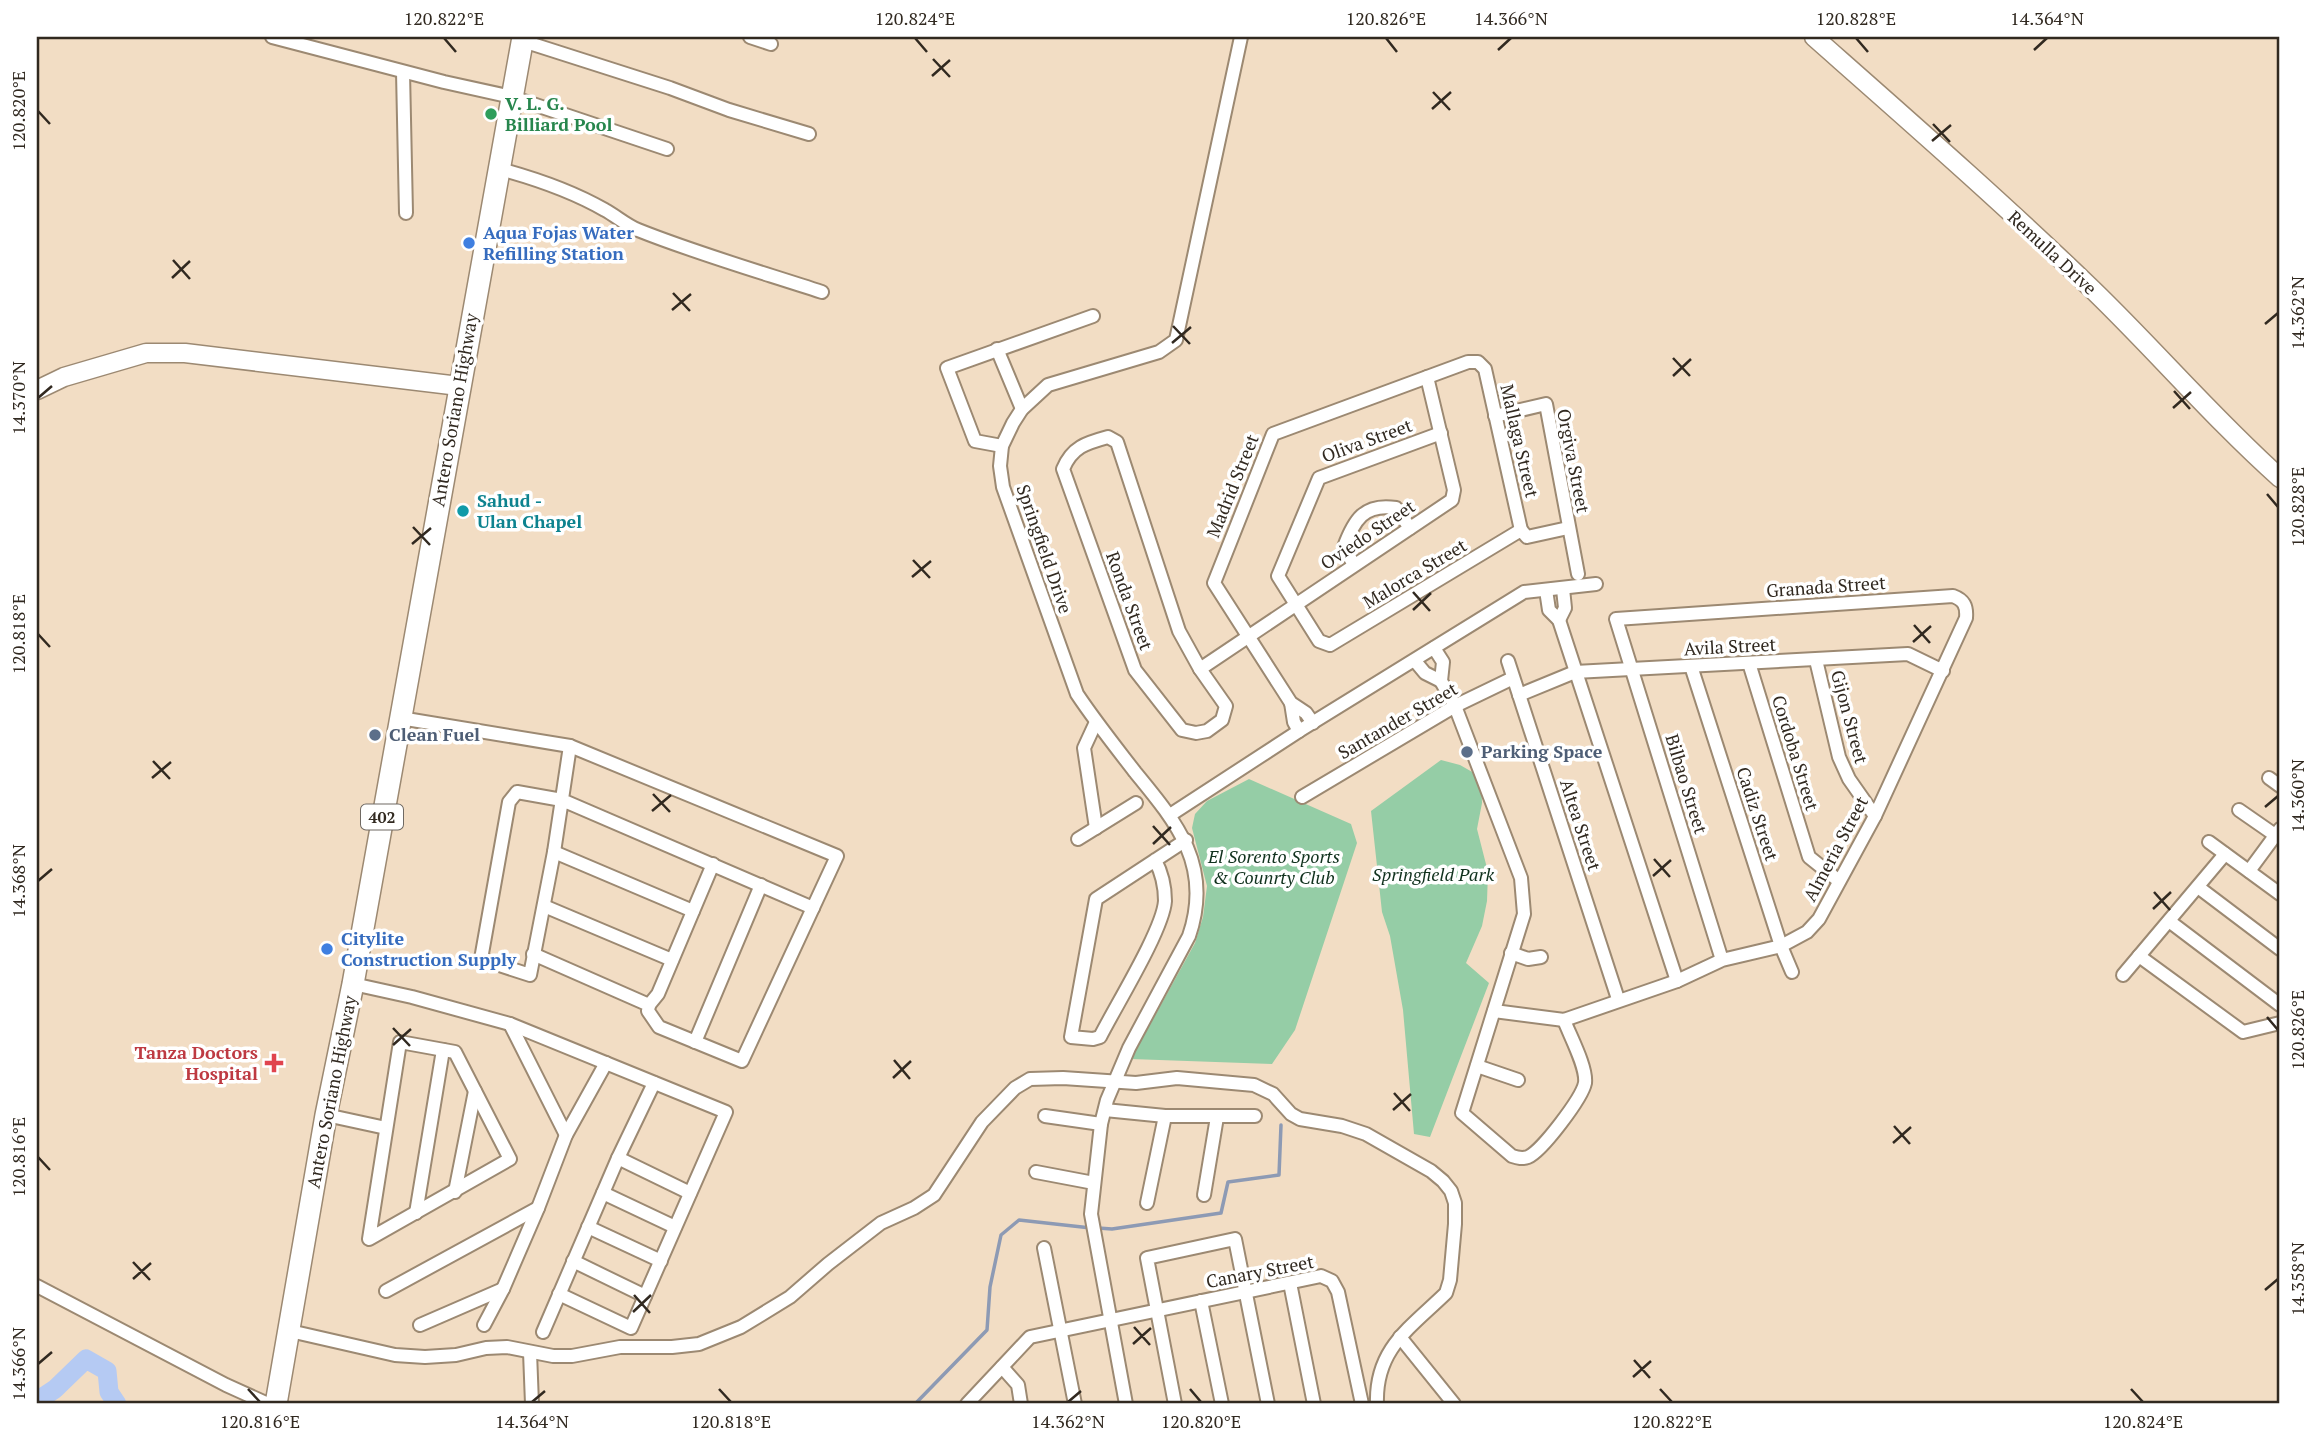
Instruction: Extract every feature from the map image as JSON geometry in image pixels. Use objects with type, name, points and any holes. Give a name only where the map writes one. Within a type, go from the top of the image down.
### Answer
[{"type":"main road","name":"Remulla Drive","points":[[1814,37],[2090,288],[2147,343],[2240,443],[2280,478]]},
{"type":"main road","name":"Antero Soriano Highway","points":[[276,1404],[326,1115],[354,984],[523,39]]},
{"type":"main road","points":[[37,390],[64,377],[146,353],[185,353],[459,386]]},
{"type":"street","points":[[272,37],[403,72],[512,97],[667,149]]},
{"type":"street","points":[[750,37],[771,44]]},
{"type":"street","name":"Springfield Drive","points":[[1126,1404],[1091,1214],[1101,1124],[1114,1082],[1129,1048],[1189,936],[1194,921],[1197,879],[1186,840],[1170,815],[1077,694],[1003,487],[1000,466],[1002,446],[1021,409],[1048,385],[1159,352],[1175,340],[1241,37]]},
{"type":"street","points":[[523,39],[729,110],[809,134]]},
{"type":"street","points":[[403,72],[406,213]]},
{"type":"street","points":[[500,169],[554,186],[605,210],[634,228],[667,241],[822,292]]},
{"type":"street","points":[[1002,446],[975,441],[947,368],[1093,316]]},
{"type":"street","points":[[997,349],[1021,409]]},
{"type":"street","name":"Madrid Street","points":[[1313,723],[1306,713],[1291,703],[1214,583],[1273,433],[1468,362],[1478,362]]},
{"type":"street","name":"Mallaga Street","points":[[1478,362],[1485,369],[1521,530]]},
{"type":"street","name":"Oviedo Street","points":[[1200,669],[1452,500],[1454,490],[1427,377]]},
{"type":"street","name":"Orgiva Street","points":[[1495,416],[1546,404],[1578,574]]},
{"type":"street","name":"Oliva Street","points":[[1296,604],[1278,576],[1319,478],[1441,433]]},
{"type":"street","name":"Ronda Street","points":[[1108,437],[1117,442],[1179,631],[1200,669],[1226,706],[1222,720],[1207,731],[1196,733],[1182,730],[1135,670],[1063,469],[1068,456],[1080,445],[1108,437]]},
{"type":"street","points":[[1354,565],[1344,547],[1352,526],[1361,515],[1380,506],[1396,508],[1410,528]]},
{"type":"street","points":[[1521,530],[1527,537],[1568,528]]},
{"type":"street","name":"Malorca Street","points":[[1296,604],[1319,641],[1330,645],[1521,530]]},
{"type":"street","points":[[1170,815],[1299,731],[1524,592],[1596,584]]},
{"type":"street","points":[[1559,620],[1565,608],[1563,589]]},
{"type":"street","points":[[1546,590],[1549,611],[1559,620],[1677,981]]},
{"type":"street","name":"Granada Street","points":[[1616,619],[1953,596],[1964,603],[1966,618],[1943,671]]},
{"type":"street","name":"Bilbao Street","points":[[1616,619],[1722,960]]},
{"type":"street","points":[[1434,648],[1443,662],[1441,681]]},
{"type":"street","name":"Avila Street","points":[[1519,695],[1575,672],[1908,654],[1943,671]]},
{"type":"street","name":"Gijon Street","points":[[1816,660],[1839,757],[1849,779],[1875,816]]},
{"type":"street","points":[[1415,661],[1425,673],[1441,681],[1455,706],[1521,878],[1524,914],[1462,1114],[1513,1156],[1522,1159],[1532,1156],[1558,1127],[1581,1094],[1585,1073],[1564,1020]]},
{"type":"street","name":"Altea Street","points":[[1508,661],[1618,999]]},
{"type":"street","name":"Cordoba Street","points":[[1749,663],[1809,857],[1839,881]]},
{"type":"street","name":"Cadiz Street","points":[[1691,666],[1791,972]]},
{"type":"street","name":"Almeria Street","points":[[1494,1011],[1564,1020],[1618,999],[1677,981],[1722,960],[1781,946],[1807,932],[1819,919],[1875,816],[1943,671]]},
{"type":"street","name":"Santander Street","points":[[1302,797],[1455,706],[1514,678]]},
{"type":"street","name":"Madrid Street","points":[[1291,703],[1294,722],[1299,731]]},
{"type":"street","points":[[400,718],[570,746],[837,856],[742,1061],[659,1027],[648,1011],[649,1005],[658,994],[713,864]]},
{"type":"street","points":[[1096,722],[1084,748],[1096,828]]},
{"type":"street","points":[[570,746],[562,800],[554,852],[530,975],[481,958],[509,802],[517,792],[562,800],[813,908]]},
{"type":"street","points":[[1078,839],[1136,803]]},
{"type":"street","points":[[2239,810],[2278,832],[2249,871]]},
{"type":"street","points":[[1155,859],[1164,885],[1165,904],[1158,926],[1100,1037],[1072,1037],[1096,899],[1155,859],[1186,840]]},
{"type":"street","points":[[2209,842],[2280,894]]},
{"type":"street","points":[[554,852],[693,911]]},
{"type":"street","points":[[2123,975],[2225,854]]},
{"type":"street","points":[[695,1042],[761,886]]},
{"type":"street","points":[[2197,887],[2280,949]]},
{"type":"street","points":[[544,906],[672,960]]},
{"type":"street","points":[[2169,921],[2280,1005]]},
{"type":"street","points":[[1511,953],[1528,958],[1541,957]]},
{"type":"street","points":[[533,954],[649,1005]]},
{"type":"street","points":[[2140,956],[2243,1032],[2280,1023]]},
{"type":"street","points":[[354,984],[510,1024],[726,1112],[631,1328],[559,1294]]},
{"type":"street","points":[[510,1024],[566,1135]]},
{"type":"street","points":[[400,1042],[455,1052],[475,1091],[510,1159],[369,1238],[400,1042]]},
{"type":"street","points":[[416,1213],[443,1050]]},
{"type":"street","points":[[484,1325],[503,1289],[538,1208],[566,1135],[606,1063]]},
{"type":"street","points":[[1477,1066],[1518,1080]]},
{"type":"street","points":[[290,1331],[395,1355],[425,1357],[507,1347],[572,1356],[620,1347],[699,1344],[741,1327],[790,1297],[881,1223],[914,1208],[934,1195],[996,1105],[1014,1088],[1030,1079],[1063,1077],[1136,1083],[1177,1078],[1254,1084],[1273,1094],[1291,1114],[1300,1119],[1356,1129],[1431,1171],[1451,1191],[1455,1203],[1450,1280],[1446,1293],[1387,1353],[1378,1376],[1377,1404]]},
{"type":"street","points":[[543,1332],[618,1158],[654,1083]]},
{"type":"street","points":[[455,1192],[475,1091]]},
{"type":"street","points":[[1105,1110],[1165,1116],[1255,1116]]},
{"type":"street","points":[[326,1115],[386,1128]]},
{"type":"street","points":[[1045,1116],[1101,1124]]},
{"type":"street","points":[[1147,1203],[1165,1116]]},
{"type":"street","points":[[1204,1195],[1217,1117]]},
{"type":"street","points":[[618,1158],[690,1193]]},
{"type":"street","points":[[1036,1172],[1094,1183]]},
{"type":"street","points":[[603,1193],[676,1227]]},
{"type":"street","points":[[386,1290],[538,1208]]},
{"type":"street","points":[[588,1227],[661,1261]]},
{"type":"street","points":[[1175,1404],[1147,1258],[1235,1239],[1268,1404]]},
{"type":"street","points":[[1044,1248],[1075,1404]]},
{"type":"street","points":[[573,1261],[645,1296]]},
{"type":"street","name":"Canary Street","points":[[967,1404],[1030,1337],[1321,1276],[1327,1277],[1336,1286],[1362,1404]]},
{"type":"street","points":[[1290,1283],[1314,1404]]},
{"type":"street","points":[[37,1286],[226,1385],[268,1404]]},
{"type":"street","points":[[420,1325],[503,1289]]},
{"type":"street","points":[[1201,1301],[1222,1404]]},
{"type":"street","points":[[1400,1337],[1454,1404]]},
{"type":"street","points":[[530,1352],[532,1404]]},
{"type":"street","points":[[1002,1367],[1018,1385],[1021,1404]]},
{"type":"green space","name":"Springfield Park","points":[[1441,760],[1460,765],[1481,777],[1482,803],[1477,829],[1488,872],[1487,901],[1482,926],[1466,963],[1489,983],[1430,1137],[1414,1134],[1403,1010],[1390,936],[1382,912],[1371,811]]},
{"type":"green space","name":"El Sorento Sports & Counrty Club","points":[[1249,779],[1351,824],[1357,843],[1295,1030],[1272,1064],[1131,1059],[1195,943],[1203,917],[1207,886],[1192,828],[1195,814],[1207,801]]},
{"type":"waterway","points":[[1098,1228],[1112,1229],[1221,1213],[1228,1182],[1279,1175],[1281,1125]]},
{"type":"waterway","points":[[915,1404],[987,1330],[990,1287],[1001,1235],[1019,1220],[1091,1228]]},
{"type":"waterway","points":[[37,1401],[55,1389],[86,1359],[107,1371],[109,1392],[117,1404]]},
{"type":"place","name":"V. L. G. Billiard Pool","points":[[491,114]]},
{"type":"place","name":"Aqua Fojas Water Refilling Station","points":[[469,243]]},
{"type":"place","name":"Sahud - Ulan Chapel","points":[[463,511]]},
{"type":"place","name":"Clean Fuel","points":[[375,735]]},
{"type":"place","name":"Parking Space","points":[[1467,752]]},
{"type":"place","name":"Citylite Construction Supply","points":[[327,949]]},
{"type":"place","name":"Tanza Doctors Hospital","points":[[274,1063]]}]
